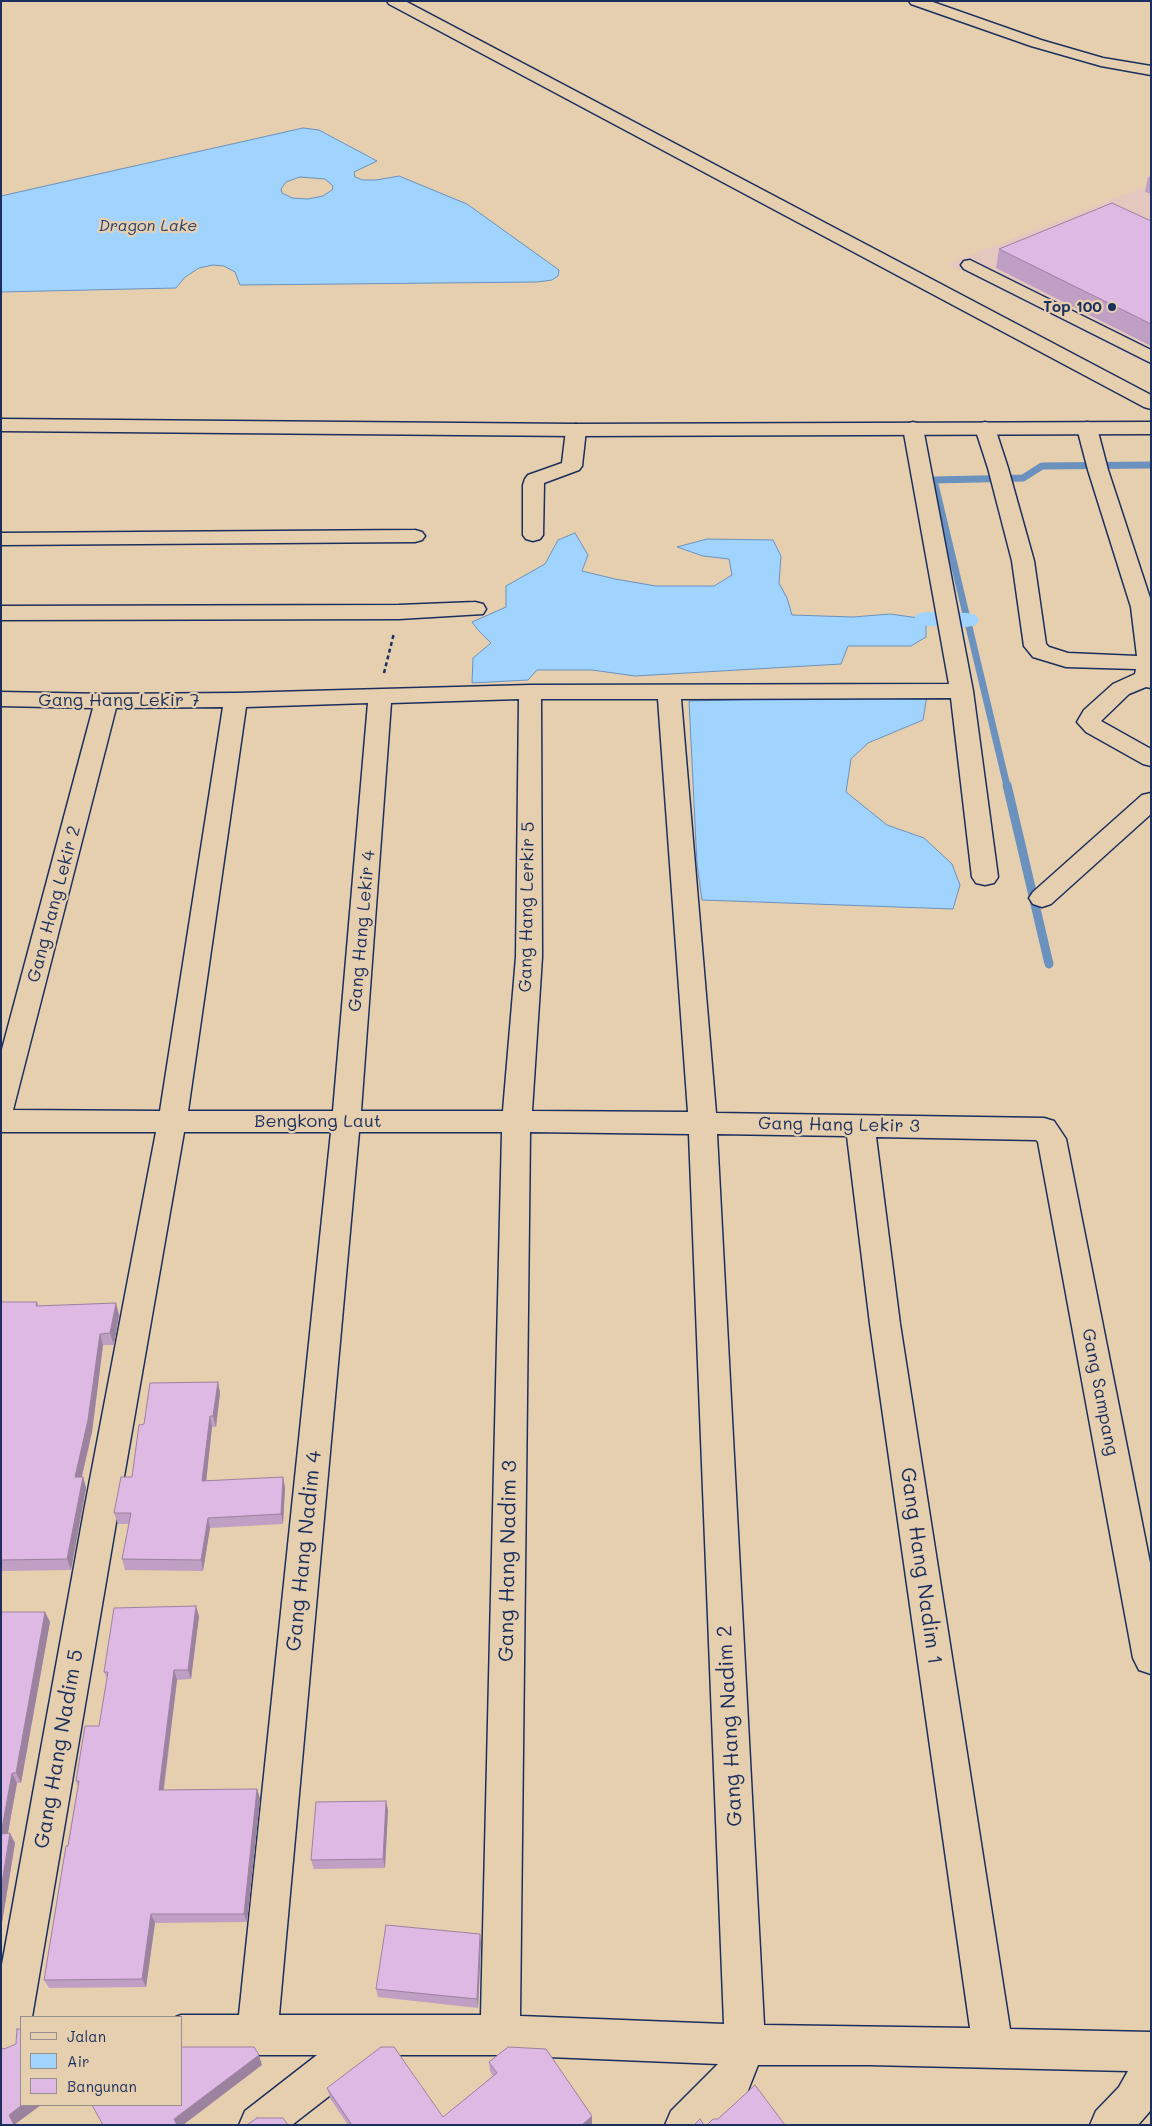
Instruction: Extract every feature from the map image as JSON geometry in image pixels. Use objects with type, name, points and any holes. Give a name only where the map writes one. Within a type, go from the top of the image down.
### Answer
[{"type":"street","points":[[394,1],[1151,403]]},
{"type":"street","points":[[916,1],[1091,59],[1151,71]]},
{"type":"street","points":[[970,265],[1151,358]]},
{"type":"street","points":[[1,424],[576,430],[1151,428]]},
{"type":"street","points":[[913,428],[962,691],[985,877]]},
{"type":"street","points":[[984,428],[1000,475],[1023,561],[1035,646],[1041,652],[1066,660],[1148,674]]},
{"type":"street","points":[[1087,428],[1096,463],[1129,567],[1146,609],[1148,674]]},
{"type":"street","points":[[533,535],[533,485],[535,479],[572,466],[576,430]]},
{"type":"street","points":[[1,539],[415,536]]},
{"type":"street","points":[[1129,567],[1151,567]]},
{"type":"street","points":[[1,612],[399,612],[475,609]]},
{"type":"street","points":[[1148,674],[1121,689],[1092,714],[1090,722],[1094,727],[1151,759]]},
{"type":"street","name":"Gang Hang Lekir 7","points":[[1,699],[106,701],[236,700],[530,692],[962,691]]},
{"type":"street","name":"Gang Hang Lerkir 5","points":[[516,1122],[529,957],[530,692]]},
{"type":"street","name":"Gang Hang Nadim 2","points":[[669,692],[703,1123],[745,2046]]},
{"type":"street","name":"Gang Hang Lekir 4","points":[[346,1120],[378,742],[380,696]]},
{"type":"street","name":"Gang Hang Nadim 5","points":[[11,2037],[101,1511],[172,1122],[236,700]]},
{"type":"street","name":"Gang Hang Lekir 2","points":[[1,1107],[106,701]]},
{"type":"street","points":[[1042,898],[1151,800]]},
{"type":"street","name":"Bengkong Laut","points":[[1,1121],[346,1120],[635,1122]]},
{"type":"street","name":"Gang Hang Nadim 4","points":[[257,2035],[346,1120]]},
{"type":"street","name":"Gang Hang Nadim 3","points":[[500,2018],[516,1122]]},
{"type":"street","name":"Gang Hang Lekir 3","points":[[635,1122],[1044,1129]]},
{"type":"street","name":"Gang Hang Nadim 1","points":[[860,1125],[885,1324],[993,2048]]},
{"type":"street","name":"Gang Sampang","points":[[1044,1129],[1052,1139],[1151,1658]]},
{"type":"street","points":[[182,2036],[374,2036],[500,2018],[745,2046],[993,2048],[1151,2052]]},
{"type":"street","points":[[259,2125],[374,2036]]},
{"type":"street","points":[[685,2125],[733,2079],[745,2046]]},
{"type":"street","points":[[1110,2125],[1134,2102],[1151,2070]]},
{"type":"path","points":[[380,696],[399,612]]},
{"type":"shaded area","points":[[1151,184],[1151,366],[948,264]]},
{"type":"water","name":"Dragon Lake","points":[[303,128],[319,130],[377,161],[354,172],[355,177],[363,180],[376,180],[399,176],[467,204],[559,270],[558,276],[552,280],[537,282],[240,285],[235,272],[224,266],[213,265],[199,268],[185,277],[176,288],[1,292],[1,196]],"holes":[[[300,177],[325,179],[333,186],[332,190],[323,196],[308,199],[292,198],[282,193],[281,189],[286,182]]]},
{"type":"water","points":[[575,533],[588,555],[582,571],[656,586],[714,586],[732,575],[729,559],[703,556],[677,547],[707,539],[773,540],[781,556],[779,583],[787,598],[792,615],[853,617],[890,614],[926,619],[926,637],[911,646],[848,646],[841,664],[635,676],[592,670],[537,670],[528,680],[472,683],[473,658],[491,643],[472,622],[506,607],[506,586],[545,564],[558,540]]},
{"type":"water","points":[[927,695],[923,720],[868,743],[851,759],[846,792],[887,825],[924,838],[952,864],[960,885],[953,909],[702,900],[697,864],[689,701]]},
{"type":"building","name":"Top 100","points":[[1112,203],[1151,221],[1151,324],[999,249]]},
{"type":"building","points":[[1,1302],[37,1302],[36,1306],[116,1303],[110,1333],[100,1334],[88,1420],[75,1477],[83,1477],[67,1559],[1,1560]]},
{"type":"building","points":[[218,1382],[213,1416],[210,1416],[202,1481],[283,1477],[281,1514],[208,1518],[201,1560],[122,1559],[131,1513],[114,1513],[121,1477],[132,1477],[139,1425],[144,1424],[150,1383]]},
{"type":"building","points":[[196,1606],[188,1670],[174,1670],[159,1790],[257,1789],[244,1914],[151,1914],[142,1979],[44,1980],[66,1846],[68,1846],[79,1781],[76,1781],[85,1726],[99,1726],[108,1672],[104,1672],[114,1608]]},
{"type":"building","points":[[1,1612],[45,1612],[16,1773],[12,1773],[1,1834]]},
{"type":"building","points":[[386,1801],[383,1859],[311,1860],[316,1802]]},
{"type":"building","points":[[10,1833],[1,1889],[1,1834]]},
{"type":"building","points":[[386,1925],[480,1934],[477,1999],[376,1989]]},
{"type":"building","points":[[17,2029],[20,2029],[21,2106],[9,2115],[14,2125],[1,2125],[1,2048],[4,2049],[16,2044]]},
{"type":"building","points":[[182,2047],[254,2047],[259,2055],[174,2119],[177,2125],[103,2125],[93,2106],[182,2106]]},
{"type":"building","points":[[381,2047],[394,2047],[443,2117],[497,2073],[489,2062],[508,2047],[546,2049],[592,2116],[582,2125],[352,2125],[327,2088]]},
{"type":"building","points":[[755,2085],[785,2125],[707,2125],[713,2119],[718,2119]]},
{"type":"building","points":[[257,2118],[283,2118],[288,2125],[247,2125]]},
{"type":"building","points":[[700,2119],[704,2125],[694,2125]]},
{"type":"waterway","points":[[1007,786],[934,480],[1023,478],[1042,466],[1151,465]]},
{"type":"waterway","points":[[926,619],[967,620]]},
{"type":"waterway","points":[[1007,785],[1049,964]]},
{"type":"place","name":"Top 100","points":[[1112,307]]}]
